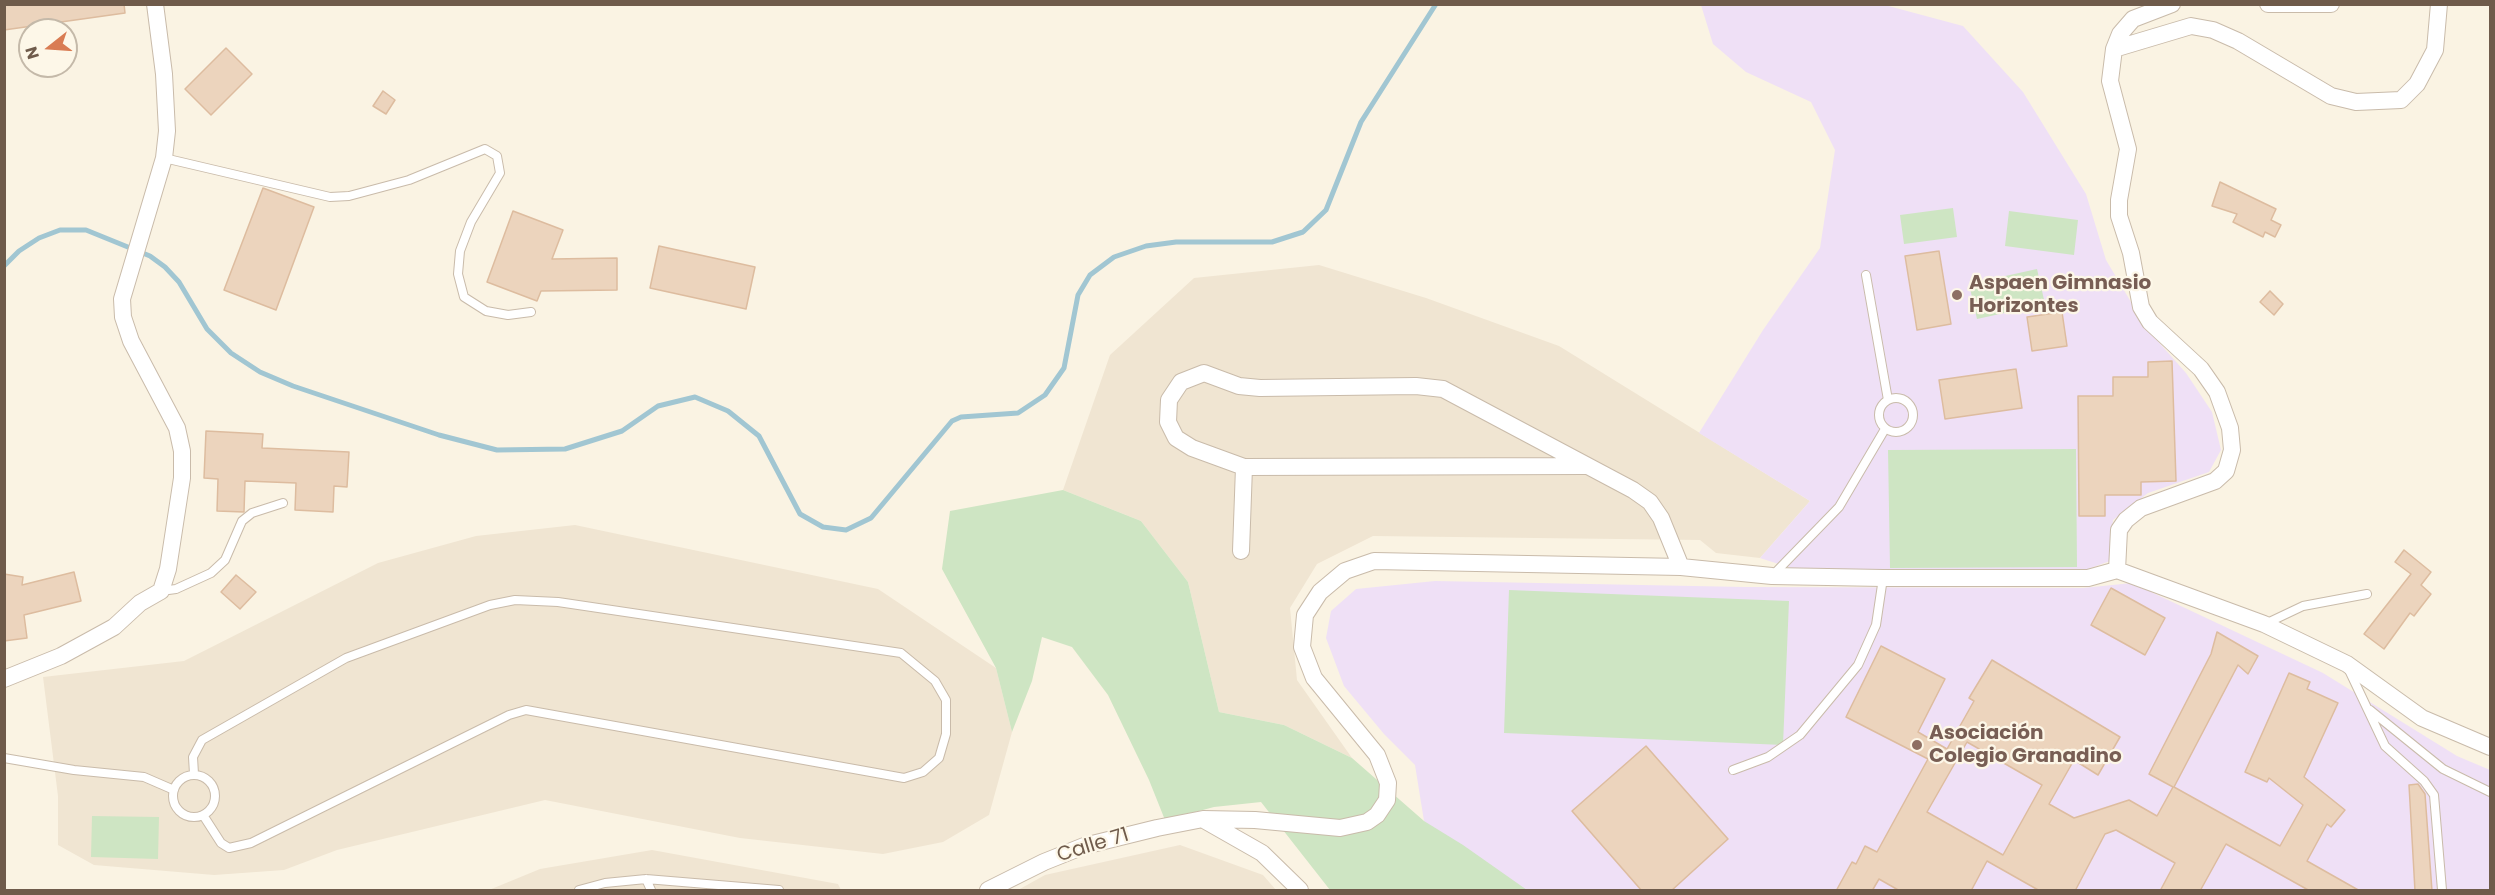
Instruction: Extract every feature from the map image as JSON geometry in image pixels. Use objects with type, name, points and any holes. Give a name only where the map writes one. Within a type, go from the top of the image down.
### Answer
[{"type":"street","points":[[4,679],[61,656],[114,627],[140,603],[161,591],[168,569],[182,478],[182,451],[177,428],[126,329],[122,299],[164,158],[167,131],[164,74],[155,4]]},
{"type":"street","points":[[2172,4],[2133,19],[2120,34],[2114,49],[2110,81],[2128,149],[2119,200],[2119,216],[2131,253],[2141,307],[2150,322],[2201,369],[2217,392],[2229,428],[2232,450],[2226,471],[2215,481],[2140,508],[2126,520],[2119,530],[2117,570],[2264,624],[2347,664],[2421,718],[2490,747]]},
{"type":"street","points":[[2268,4],[2331,4]]},
{"type":"street","points":[[2114,49],[2191,26],[2213,30],[2238,42],[2331,96],[2356,102],[2401,100],[2417,84],[2435,50],[2439,4]]},
{"type":"street","points":[[1585,466],[1244,467],[1192,448],[1176,438],[1168,422],[1169,400],[1181,382],[1204,374],[1239,386],[1260,388],[1416,386],[1443,390],[1464,398],[1585,466],[1633,490],[1650,502],[1661,518],[1681,567]]},
{"type":"street","points":[[1241,551],[1244,467]]},
{"type":"street","name":"Calle 71","points":[[988,891],[1044,862],[1084,846],[1203,819],[1255,820],[1340,828],[1366,822],[1377,815],[1387,800],[1388,783],[1377,755],[1314,678],[1302,646],[1305,615],[1320,592],[1345,571],[1374,561],[1681,567],[1772,576],[1883,578],[2088,578],[2117,570]]},
{"type":"street","points":[[1203,819],[1262,853],[1300,891]]},
{"type":"lane","points":[[164,158],[330,197],[348,196],[409,180],[485,149],[497,156],[500,173],[471,222],[460,251],[458,274],[464,297],[486,311],[508,315],[531,312]]},
{"type":"lane","points":[[1866,275],[1888,399]]},
{"type":"lane","points":[[1888,399],[1904,400],[1913,412],[1908,428],[1893,432],[1886,429],[1879,416],[1882,405],[1888,399]]},
{"type":"lane","points":[[1772,576],[1839,507],[1886,429]]},
{"type":"lane","points":[[161,591],[176,589],[211,573],[225,560],[242,521],[252,513],[284,503]]},
{"type":"lane","points":[[1733,770],[1768,757],[1800,735],[1858,665],[1876,625],[1883,578]]},
{"type":"lane","points":[[2264,624],[2303,606],[2367,594]]},
{"type":"lane","points":[[194,774],[193,757],[202,740],[346,658],[490,605],[515,600],[558,602],[901,653],[934,681],[946,700],[946,734],[939,758],[923,772],[904,778],[526,710],[509,715],[250,843],[229,848],[221,843],[203,815]]},
{"type":"lane","points":[[2347,664],[2385,746],[2424,781],[2434,795],[2442,891]]},
{"type":"lane","points":[[2368,709],[2443,769],[2490,792]]},
{"type":"lane","points":[[4,758],[74,770],[144,777],[174,790]]},
{"type":"lane","points":[[194,774],[207,779],[215,791],[213,805],[203,815],[196,817],[182,813],[174,803],[174,790],[181,779],[194,774]]},
{"type":"lane","points":[[579,891],[605,884],[646,879],[779,891]]},
{"type":"lane","points":[[646,879],[651,891]]},
{"type":"shaded area","name":"Aspaen Gimnasio Horizontes","points":[[1881,4],[1963,26],[2023,92],[2086,194],[2106,260],[2147,329],[2186,373],[2212,412],[2221,450],[2209,472],[2148,493],[2113,520],[2110,561],[2074,574],[1800,571],[1760,558],[1810,501],[1699,433],[1763,330],[1820,248],[1835,150],[1811,102],[1746,72],[1713,44],[1701,5]]},
{"type":"shaded area","points":[[1319,265],[1426,298],[1559,346],[1810,501],[1760,558],[1716,553],[1700,540],[1373,536],[1317,564],[1290,608],[1297,680],[1352,758],[1284,725],[1219,712],[1188,582],[1141,521],[1063,490],[1110,355],[1194,278]]},
{"type":"shaded area","points":[[575,525],[878,589],[996,668],[1012,732],[989,815],[943,842],[883,854],[740,838],[545,800],[337,850],[284,870],[214,875],[94,865],[58,845],[58,796],[43,677],[184,661],[378,563],[476,536]]},
{"type":"shaded area","name":"Asociación Colegio Granadino","points":[[1435,581],[1745,587],[2083,588],[2132,583],[2323,673],[2457,756],[2490,770],[2490,890],[1498,890],[1424,821],[1415,765],[1384,734],[1344,686],[1326,638],[1331,611],[1356,589]]},
{"type":"shaded area","points":[[1180,845],[1263,875],[1276,890],[1018,890],[1045,875]]},
{"type":"shaded area","points":[[652,850],[838,884],[841,890],[489,890],[540,869]]},
{"type":"green space","points":[[1953,208],[1957,237],[1904,244],[1900,215]]},
{"type":"green space","points":[[2009,211],[2078,220],[2074,255],[2005,246]]},
{"type":"green space","points":[[2037,269],[2045,304],[1977,319],[1969,284]]},
{"type":"green space","points":[[2076,449],[2077,567],[1890,568],[1888,450]]},
{"type":"green space","points":[[1063,490],[1141,521],[1188,582],[1219,712],[1284,725],[1352,758],[1424,821],[1527,890],[1330,890],[1261,802],[1214,807],[1165,820],[1149,780],[1108,695],[1072,647],[1042,637],[1032,681],[1012,732],[996,668],[942,569],[950,511]]},
{"type":"green space","points":[[1509,590],[1789,601],[1783,745],[1504,733]]},
{"type":"green space","points":[[92,816],[159,817],[158,859],[91,857]]},
{"type":"building","points":[[4,4],[124,4],[125,13],[78,20],[18,18],[18,28],[4,30]]},
{"type":"building","points":[[226,48],[252,74],[211,115],[185,89]]},
{"type":"building","points":[[383,91],[395,100],[386,114],[373,106]]},
{"type":"building","points":[[2220,182],[2276,209],[2271,220],[2281,225],[2275,237],[2265,232],[2263,237],[2233,222],[2237,214],[2212,206]]},
{"type":"building","points":[[263,188],[314,207],[276,310],[224,290]]},
{"type":"building","points":[[513,211],[563,230],[552,259],[617,258],[617,290],[541,291],[537,301],[487,282]]},
{"type":"building","points":[[659,246],[755,267],[746,309],[650,288]]},
{"type":"building","points":[[1939,251],[1951,324],[1917,330],[1905,256]]},
{"type":"building","points":[[2270,291],[2283,304],[2274,315],[2260,302]]},
{"type":"building","points":[[2062,312],[2067,346],[2032,351],[2027,317]]},
{"type":"building","points":[[2172,361],[2176,481],[2141,482],[2141,495],[2105,495],[2105,516],[2079,516],[2078,396],[2113,396],[2113,377],[2148,377],[2148,362]]},
{"type":"building","points":[[2016,369],[2022,408],[1945,419],[1939,380]]},
{"type":"building","points":[[206,431],[263,434],[262,448],[349,452],[347,487],[334,486],[333,512],[295,510],[296,483],[245,481],[244,512],[217,511],[218,479],[204,478]]},
{"type":"building","points":[[2404,550],[2431,572],[2421,585],[2431,594],[2414,616],[2410,613],[2384,649],[2364,634],[2411,574],[2395,562]]},
{"type":"building","points":[[74,572],[81,601],[24,615],[27,638],[4,641],[4,574],[23,577],[22,585]]},
{"type":"building","points":[[236,575],[256,592],[240,609],[221,592]]},
{"type":"building","points":[[2111,588],[2165,618],[2145,655],[2091,625]]},
{"type":"building","points":[[2217,632],[2258,656],[2248,674],[2238,665],[2174,787],[2280,846],[2303,805],[2269,778],[2267,782],[2245,772],[2289,673],[2310,682],[2307,689],[2338,703],[2304,777],[2345,810],[2331,827],[2327,824],[2307,861],[2360,891],[2310,891],[2226,844],[2200,891],[2160,891],[2175,863],[2116,830],[2105,834],[2075,891],[2040,891],[1987,861],[1971,891],[1900,891],[1879,879],[1872,891],[1836,891],[1852,862],[1856,864],[1865,846],[1877,852],[1928,759],[1846,717],[1881,646],[1945,679],[1918,732],[1947,749],[1974,701],[1969,698],[1992,660],[2120,737],[2098,775],[2074,760],[2049,804],[2074,818],[2129,800],[2157,816],[2173,787],[2149,774],[2211,654]],"holes":[[[1967,742],[2042,785],[2003,855],[1927,812]]]},
{"type":"building","points":[[1646,746],[1728,839],[1671,891],[1642,891],[1572,811]]},
{"type":"building","points":[[2418,784],[2425,794],[2432,891],[2415,891],[2409,785]]},
{"type":"waterway","points":[[4,266],[19,251],[39,238],[60,230],[86,230],[150,256],[165,267],[179,282],[207,329],[231,353],[260,372],[293,386],[439,435],[497,450],[565,449],[622,431],[658,406],[695,397],[728,411],[759,436],[800,514],[823,527],[846,530],[871,518],[952,421],[961,417],[1018,413],[1045,395],[1064,368],[1078,295],[1090,275],[1114,257],[1146,246],[1176,242],[1272,242],[1303,232],[1326,210],[1361,122],[1436,4]]},
{"type":"place","name":"Aspaen Gimnasio Horizontes","points":[[1957,295]]},
{"type":"place","name":"Asociación Colegio Granadino","points":[[1917,745]]}]
